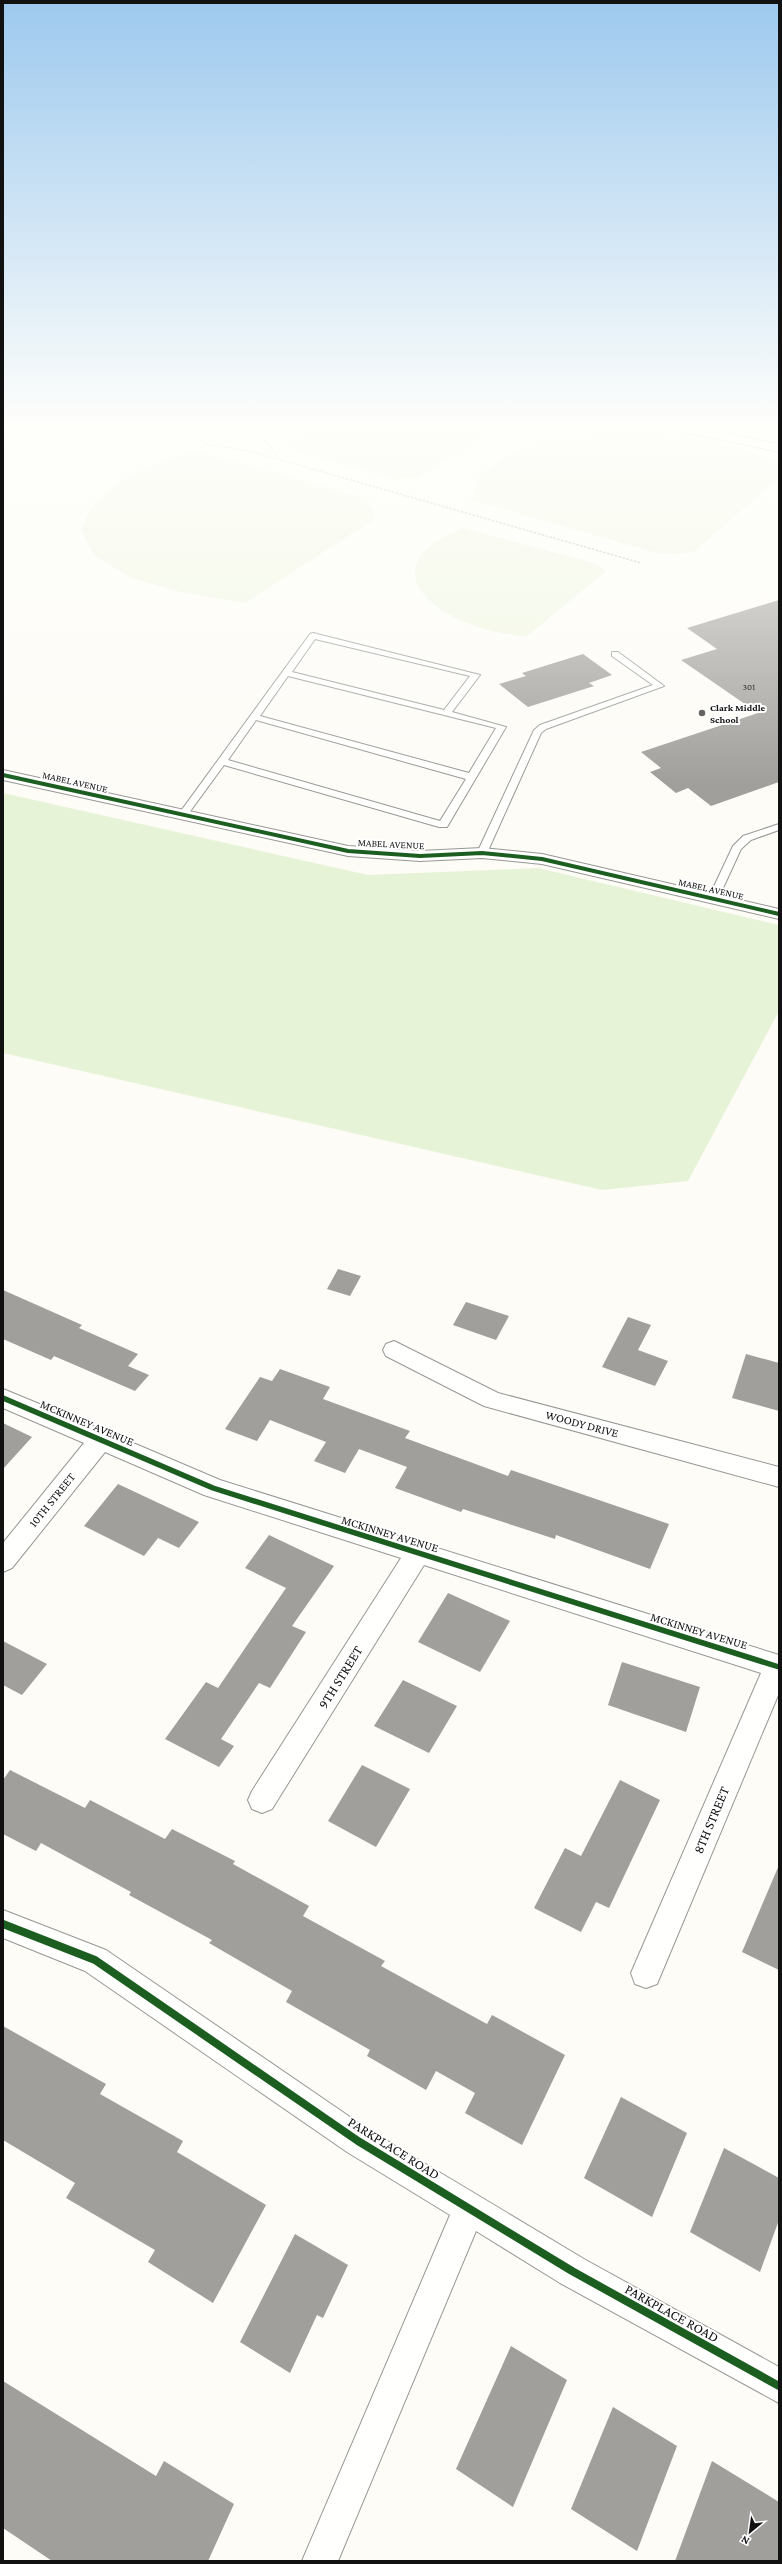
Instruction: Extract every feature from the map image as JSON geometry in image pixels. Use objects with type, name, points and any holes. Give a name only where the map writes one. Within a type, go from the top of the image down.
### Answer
[{"type":"street","name":"MABEL AVENUE","points":[[3,775],[348,851],[420,856],[482,853],[542,859],[779,914]]},
{"type":"street","name":"WOODY DRIVE","points":[[394,1350],[492,1400],[779,1476]]},
{"type":"street","name":"MCKINNEY AVENUE","points":[[3,1398],[102,1438],[213,1488],[778,1667]]},
{"type":"street","name":"10TH STREET","points":[[3,1562],[102,1438]]},
{"type":"street","name":"9TH STREET","points":[[262,1800],[418,1553]]},
{"type":"street","name":"8TH STREET","points":[[646,1973],[778,1667]]},
{"type":"street","name":"PARKPLACE ROAD","points":[[3,1924],[95,1960],[358,2141],[572,2271],[779,2386]]},
{"type":"street","points":[[320,2561],[469,2208]]},
{"type":"lane","points":[[183,815],[313,636],[476,675],[446,714]]},
{"type":"lane","points":[[482,853],[537,732],[543,727],[660,686],[615,654]]},
{"type":"lane","points":[[222,761],[443,825],[501,728],[286,673]]},
{"type":"lane","points":[[254,717],[471,777]]},
{"type":"lane","points":[[713,899],[738,848],[748,838],[779,827]]},
{"type":"path","points":[[580,546],[641,563]]},
{"type":"green space","points":[[89,546],[333,546],[245,603],[181,592],[132,578],[94,555]]},
{"type":"green space","points":[[431,546],[529,546],[597,564],[606,571],[526,637],[494,632],[460,620],[434,604],[424,595],[417,584],[415,572],[419,559]]},
{"type":"green space","points":[[631,546],[701,546],[695,551],[677,554],[657,553]]},
{"type":"green space","points":[[3,793],[368,875],[538,868],[779,925],[779,1011],[688,1181],[602,1190],[3,1053]]},
{"type":"building","points":[[779,600],[779,782],[711,806],[688,788],[676,793],[650,772],[661,768],[641,752],[758,713],[681,660],[717,649],[687,628]]},
{"type":"building","points":[[583,654],[612,675],[589,683],[594,686],[528,707],[499,684],[526,676],[522,673]]},
{"type":"building","points":[[338,1269],[361,1276],[350,1296],[327,1289]]},
{"type":"building","points":[[3,1290],[82,1325],[79,1328],[138,1354],[128,1366],[149,1375],[135,1391],[54,1356],[51,1360],[3,1339]]},
{"type":"building","points":[[466,1302],[509,1316],[496,1340],[453,1325]]},
{"type":"building","points":[[628,1317],[651,1325],[638,1350],[668,1361],[655,1386],[602,1367]]},
{"type":"building","points":[[746,1354],[779,1363],[779,1411],[732,1398]]},
{"type":"building","points":[[280,1369],[330,1387],[323,1399],[410,1431],[405,1438],[508,1476],[511,1470],[669,1524],[650,1569],[556,1535],[555,1539],[463,1509],[461,1512],[395,1488],[407,1467],[359,1449],[345,1473],[314,1461],[326,1442],[270,1420],[257,1441],[225,1429],[260,1377],[272,1381]]},
{"type":"building","points":[[3,1423],[32,1437],[3,1469]]},
{"type":"building","points":[[118,1484],[199,1522],[179,1548],[158,1538],[144,1556],[84,1526]]},
{"type":"building","points":[[269,1535],[334,1566],[292,1626],[306,1632],[270,1688],[259,1683],[221,1739],[234,1746],[219,1767],[165,1739],[206,1682],[218,1688],[286,1588],[245,1568]]},
{"type":"building","points":[[448,1593],[510,1621],[480,1672],[418,1642]]},
{"type":"building","points":[[3,1641],[47,1664],[22,1695],[3,1685]]},
{"type":"building","points":[[622,1662],[700,1687],[686,1732],[608,1705]]},
{"type":"building","points":[[403,1680],[457,1706],[429,1753],[374,1726]]},
{"type":"building","points":[[362,1765],[410,1789],[376,1847],[328,1821]]},
{"type":"building","points":[[10,1770],[85,1808],[90,1800],[165,1839],[172,1829],[235,1861],[233,1864],[309,1906],[303,1916],[385,1961],[381,1966],[487,2024],[492,2015],[565,2055],[522,2145],[465,2113],[475,2093],[436,2071],[426,2090],[367,2056],[370,2050],[286,2002],[292,1991],[209,1943],[212,1940],[129,1895],[131,1892],[41,1843],[36,1851],[3,1834],[3,1780]]},
{"type":"building","points":[[620,1780],[660,1800],[609,1908],[596,1902],[581,1932],[534,1908],[565,1848],[581,1856]]},
{"type":"building","points":[[779,1865],[779,1970],[742,1952]]},
{"type":"building","points":[[3,2026],[106,2084],[100,2094],[183,2141],[177,2152],[266,2205],[213,2303],[148,2262],[155,2250],[66,2198],[75,2183],[3,2140]]},
{"type":"building","points":[[621,2097],[687,2133],[652,2217],[584,2178]]},
{"type":"building","points":[[724,2148],[779,2178],[779,2220],[760,2272],[690,2232]]},
{"type":"building","points":[[295,2234],[348,2265],[323,2318],[317,2315],[290,2373],[240,2342]]},
{"type":"building","points":[[511,2346],[567,2380],[513,2507],[456,2469]]},
{"type":"building","points":[[3,2381],[156,2476],[164,2461],[234,2504],[208,2561],[52,2561],[3,2528]]},
{"type":"building","points":[[613,2407],[677,2446],[637,2551],[571,2509]]},
{"type":"building","points":[[712,2461],[779,2502],[779,2561],[675,2561]]},
{"type":"cycle path","points":[[3,775],[348,851],[420,856],[482,853],[542,859],[779,914]]},
{"type":"cycle path","points":[[3,1398],[213,1488],[779,1667]]},
{"type":"cycle path","points":[[3,1924],[95,1960],[358,2141],[572,2271],[779,2386]]},
{"type":"place","name":"Clark Middle School","points":[[702,713]]}]
